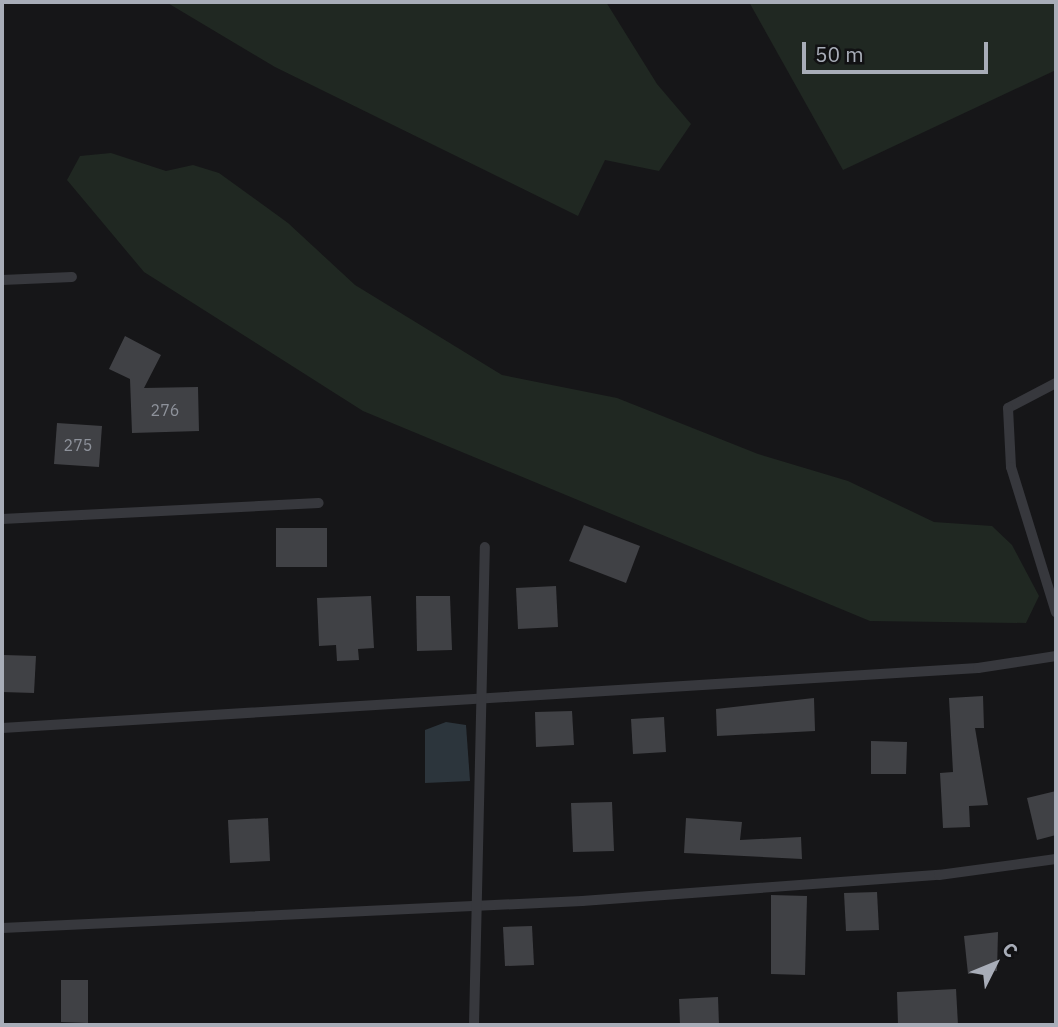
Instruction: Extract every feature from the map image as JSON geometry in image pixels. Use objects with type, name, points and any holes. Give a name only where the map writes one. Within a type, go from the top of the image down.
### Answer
[{"type":"lane","points":[[2,280],[72,277]]},
{"type":"lane","points":[[1056,383],[1008,408],[1011,467],[1056,612]]},
{"type":"lane","points":[[2,519],[319,503]]},
{"type":"lane","points":[[474,1025],[485,698],[485,547]]},
{"type":"lane","points":[[2,728],[978,668],[1056,656]]},
{"type":"lane","points":[[2,928],[476,906],[939,875],[1056,859]]},
{"type":"shaded area","points":[[166,2],[606,2],[657,84],[691,124],[659,171],[605,160],[578,216],[275,67]]},
{"type":"shaded area","points":[[749,2],[1056,2],[1056,70],[843,170]]},
{"type":"shaded area","points":[[111,153],[166,171],[193,165],[219,173],[288,223],[355,285],[502,375],[617,398],[758,454],[848,481],[934,522],[992,526],[1012,545],[1039,596],[1026,623],[870,621],[363,411],[144,272],[67,180],[80,156]]},
{"type":"shaded area","points":[[446,722],[466,725],[470,781],[425,783],[425,730]]},
{"type":"building","points":[[125,336],[161,355],[144,388],[198,387],[199,431],[132,433],[130,379],[109,369]]},
{"type":"building","points":[[57,423],[102,426],[99,467],[54,464]]},
{"type":"building","points":[[584,525],[640,546],[626,583],[569,561]]},
{"type":"building","points":[[276,528],[327,528],[327,567],[276,567]]},
{"type":"building","points":[[556,586],[558,627],[518,629],[516,588]]},
{"type":"building","points":[[371,596],[374,648],[358,649],[359,660],[337,661],[336,645],[319,646],[317,598]]},
{"type":"building","points":[[416,596],[450,596],[452,650],[417,651]]},
{"type":"building","points":[[4,655],[36,656],[34,693],[2,692]]},
{"type":"building","points":[[983,696],[984,728],[975,728],[988,805],[969,806],[970,827],[943,828],[940,773],[953,772],[949,698]]},
{"type":"building","points":[[814,698],[815,731],[717,736],[716,709]]},
{"type":"building","points":[[572,711],[574,745],[536,747],[535,712]]},
{"type":"building","points":[[664,717],[666,752],[633,754],[631,719]]},
{"type":"building","points":[[871,741],[907,742],[906,774],[871,774]]},
{"type":"building","points":[[1056,791],[1056,835],[1037,840],[1027,798]]},
{"type":"building","points":[[612,802],[614,851],[573,852],[571,803]]},
{"type":"building","points":[[268,818],[270,861],[230,863],[228,820]]},
{"type":"building","points":[[686,818],[742,822],[740,840],[801,837],[802,859],[684,853]]},
{"type":"building","points":[[877,892],[879,930],[846,931],[844,893]]},
{"type":"building","points":[[771,895],[807,896],[805,975],[771,974]]},
{"type":"building","points":[[532,926],[534,965],[505,966],[503,927]]},
{"type":"building","points":[[998,932],[997,971],[968,974],[964,936]]},
{"type":"building","points":[[61,980],[88,980],[88,1023],[61,1022]]},
{"type":"building","points":[[956,989],[958,1025],[898,1025],[897,992]]},
{"type":"building","points":[[718,997],[719,1025],[680,1025],[679,999]]}]
